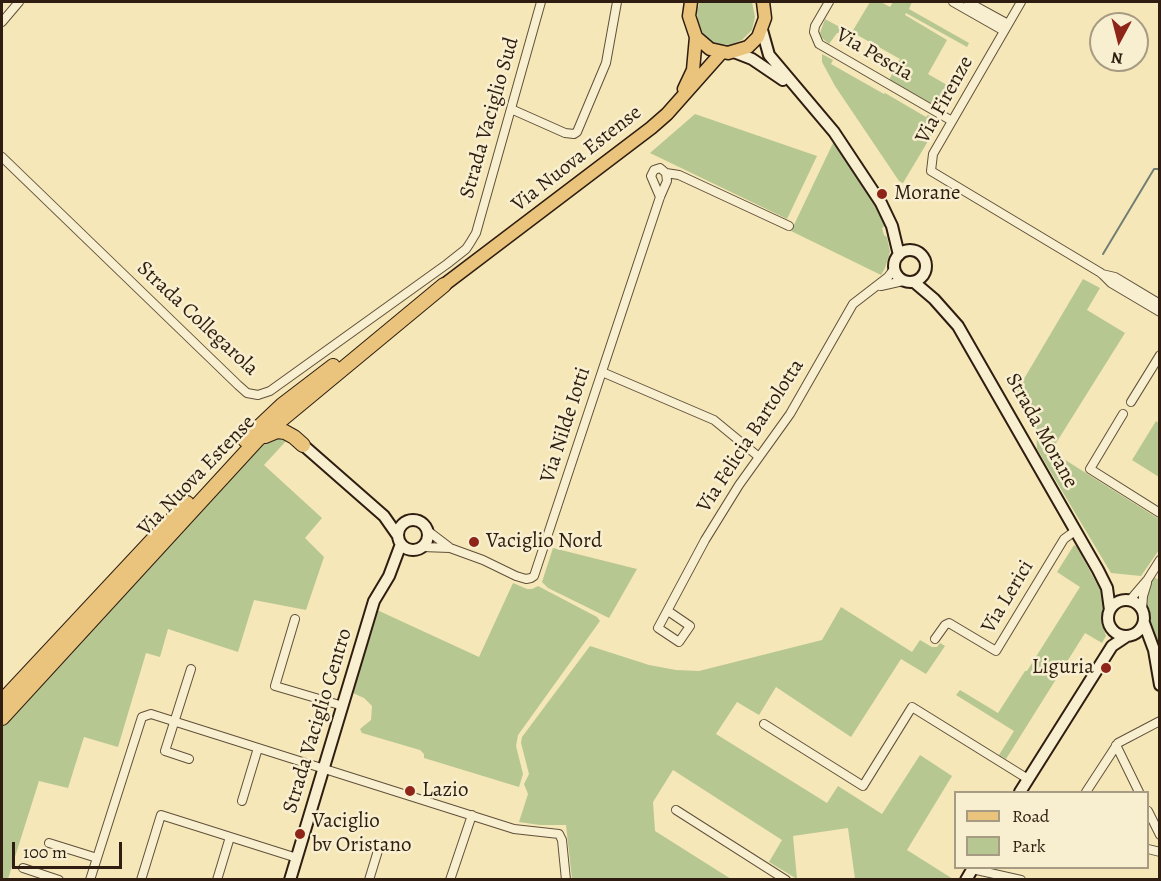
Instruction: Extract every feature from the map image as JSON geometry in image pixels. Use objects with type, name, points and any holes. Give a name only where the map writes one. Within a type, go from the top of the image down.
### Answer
[{"type":"highway","name":"Via Nuova Estense","points":[[2,718],[258,439],[444,285]]},
{"type":"highway","name":"Via Nuova Estense","points":[[2,700],[259,425],[306,387],[444,285]]},
{"type":"highway","points":[[299,441],[293,419],[309,397]]},
{"type":"highway","points":[[258,439],[277,431],[285,432],[299,441]]},
{"type":"main road","name":"Via Nuova Estense","points":[[675,106],[693,70],[696,37],[689,16],[691,2]]},
{"type":"main road","points":[[762,30],[765,18],[763,2]]},
{"type":"main road","name":"Via Nuova Estense","points":[[444,285],[651,128],[728,52],[748,46],[762,30]]},
{"type":"main road","points":[[696,37],[705,46],[728,52]]},
{"type":"street","points":[[2,22],[19,2]]},
{"type":"street","name":"Strada Vaciglio Sud","points":[[470,243],[476,233],[541,2]]},
{"type":"street","points":[[511,109],[565,133],[574,134],[581,126],[606,63],[618,2]]},
{"type":"street","name":"Via Pescia","points":[[829,2],[815,26],[815,39],[819,44],[952,121]]},
{"type":"street","points":[[953,2],[1006,28]]},
{"type":"street","points":[[968,2],[1006,28]]},
{"type":"street","name":"Via Firenze","points":[[1021,2],[933,154],[931,171],[1101,273],[1111,283],[1160,312]]},
{"type":"street","points":[[762,30],[769,55],[834,132],[881,202],[903,252]]},
{"type":"street","points":[[728,52],[767,67],[798,91]]},
{"type":"street","name":"Strada Collegarola","points":[[2,157],[238,385],[247,393],[258,396],[270,392],[447,264],[470,243]]},
{"type":"street","name":"Via Nilde Iotti","points":[[428,531],[450,548],[483,560],[516,576],[531,579],[534,576],[660,197],[667,182],[666,173],[660,168],[652,173],[652,180],[660,197]]},
{"type":"street","points":[[666,173],[678,175],[789,226]]},
{"type":"street","points":[[903,252],[920,253],[924,257],[927,267],[913,280],[898,278],[894,269],[896,259],[903,252]]},
{"type":"street","name":"Via Felicia Bartolotta","points":[[668,611],[705,540],[790,414],[854,304],[888,277],[894,269]]},
{"type":"street","name":"Via Firenze","points":[[1101,273],[1115,277],[1160,304]]},
{"type":"street","name":"Via Felicia Bartolotta","points":[[874,289],[890,283],[913,280]]},
{"type":"street","name":"Strada Morane","points":[[913,280],[934,298],[958,326],[1107,588],[1110,610]]},
{"type":"street","points":[[1131,402],[1160,355]]},
{"type":"street","points":[[602,372],[714,420],[759,457]]},
{"type":"street","points":[[1123,414],[1090,469],[1160,513]]},
{"type":"street","points":[[299,441],[384,516],[406,549],[418,549],[427,541],[428,531],[422,522],[384,516]]},
{"type":"street","points":[[399,540],[401,525],[408,520]]},
{"type":"street","name":"Via Lerici","points":[[935,639],[949,623],[996,651],[1064,539],[1075,531]]},
{"type":"street","name":"Strada Vaciglio Centro","points":[[290,879],[374,601],[389,576],[399,540]]},
{"type":"street","name":"Via Nilde Iotti","points":[[418,549],[450,548]]},
{"type":"street","name":"Strada Vaciglio Centro","points":[[389,576],[418,549]]},
{"type":"street","points":[[1155,657],[1142,642],[1121,635],[1113,629],[1109,622],[1113,605],[1127,600],[1148,579],[1160,560]]},
{"type":"street","points":[[1148,579],[1142,610],[1160,685]]},
{"type":"street","name":"Strada Morane","points":[[1107,588],[1127,600]]},
{"type":"street","points":[[1127,600],[1135,602],[1142,610]]},
{"type":"street","points":[[295,619],[275,686],[343,706]]},
{"type":"street","points":[[1021,791],[1112,646],[1138,632],[1144,623]]},
{"type":"street","points":[[1112,646],[1113,629]]},
{"type":"street","points":[[189,759],[165,751],[191,669]]},
{"type":"street","points":[[764,724],[863,786],[912,707],[1028,779]]},
{"type":"street","points":[[90,879],[142,717],[151,714],[514,829],[559,834],[562,840],[566,879]]},
{"type":"street","points":[[1087,791],[1116,745],[1160,721]]},
{"type":"street","points":[[1116,745],[1139,791]]},
{"type":"street","points":[[242,801],[258,748]]},
{"type":"street","points":[[676,810],[786,879]]},
{"type":"street","points":[[1149,813],[1160,835]]},
{"type":"street","points":[[141,879],[161,815],[297,858]]},
{"type":"street","points":[[450,879],[472,815]]},
{"type":"street","points":[[217,879],[230,837]]},
{"type":"street","points":[[49,843],[97,858]]},
{"type":"street","points":[[369,879],[380,844]]},
{"type":"street","points":[[23,868],[59,879]]},
{"type":"street","points":[[977,869],[1022,879]]},
{"type":"green space","points":[[700,2],[752,2],[755,17],[752,30],[742,40],[730,45],[710,41],[698,25],[697,11]]},
{"type":"green space","points":[[870,2],[881,2],[890,7],[893,2],[912,2],[909,9],[969,43],[967,47],[906,13],[905,15],[947,40],[928,74],[947,85],[935,106],[889,80],[900,59],[852,32]]},
{"type":"green space","points":[[825,19],[849,32],[848,34],[837,33],[829,44],[820,33]]},
{"type":"green space","points":[[822,54],[833,60],[831,64],[926,117],[928,115],[940,121],[903,183],[899,181],[835,86],[822,62]]},
{"type":"green space","points":[[695,114],[817,156],[787,219],[650,153]]},
{"type":"green space","points":[[834,141],[880,209],[886,225],[882,228],[887,237],[890,252],[881,275],[791,231]]},
{"type":"green space","points":[[1083,279],[1100,288],[1087,310],[1125,333],[1051,451],[1159,519],[1159,550],[1141,576],[1111,573],[1037,449],[1036,428],[1015,394]]},
{"type":"green space","points":[[1156,421],[1159,423],[1159,477],[1132,460]]},
{"type":"green space","points":[[274,434],[287,440],[264,465],[322,518],[305,538],[324,557],[306,610],[254,600],[238,652],[168,629],[160,657],[146,653],[118,747],[84,737],[68,788],[39,781],[8,879],[2,880],[2,726],[256,443]]},
{"type":"green space","points":[[1074,545],[1104,597],[1102,624],[1106,636],[1102,643],[1085,633],[1006,759],[999,755],[1014,731],[956,695],[960,690],[998,713],[1080,587],[1057,572]]},
{"type":"green space","points":[[553,548],[637,569],[609,618],[548,588],[542,582]]},
{"type":"green space","points":[[1154,577],[1159,580],[1159,655],[1148,627],[1149,617],[1145,604],[1146,590]]},
{"type":"green space","points":[[513,583],[527,589],[538,586],[597,617],[600,621],[518,735],[516,746],[523,774],[519,787],[424,758],[420,750],[362,733],[360,729],[371,720],[372,706],[364,698],[353,693],[377,610],[479,657]]},
{"type":"green space","points":[[841,607],[912,652],[920,640],[932,647],[937,647],[940,643],[945,646],[926,674],[901,659],[851,737],[776,687],[759,715],[737,702],[716,734],[827,803],[838,786],[882,814],[920,755],[952,776],[907,850],[953,879],[855,879],[848,828],[793,836],[797,879],[769,862],[782,840],[673,770],[653,802],[655,831],[731,879],[572,879],[566,825],[519,822],[528,794],[524,784],[529,774],[521,743],[522,737],[590,646],[649,665],[699,671],[822,640]]},
{"type":"waterway","points":[[1103,254],[1154,169],[1160,169]]},
{"type":"place","name":"Morane","points":[[882,194]]},
{"type":"place","name":"Vaciglio Nord","points":[[474,542]]},
{"type":"place","name":"Liguria","points":[[1106,668]]},
{"type":"place","name":"Lazio","points":[[410,791]]},
{"type":"place","name":"Vaciglio bv Oristano","points":[[300,834]]}]
